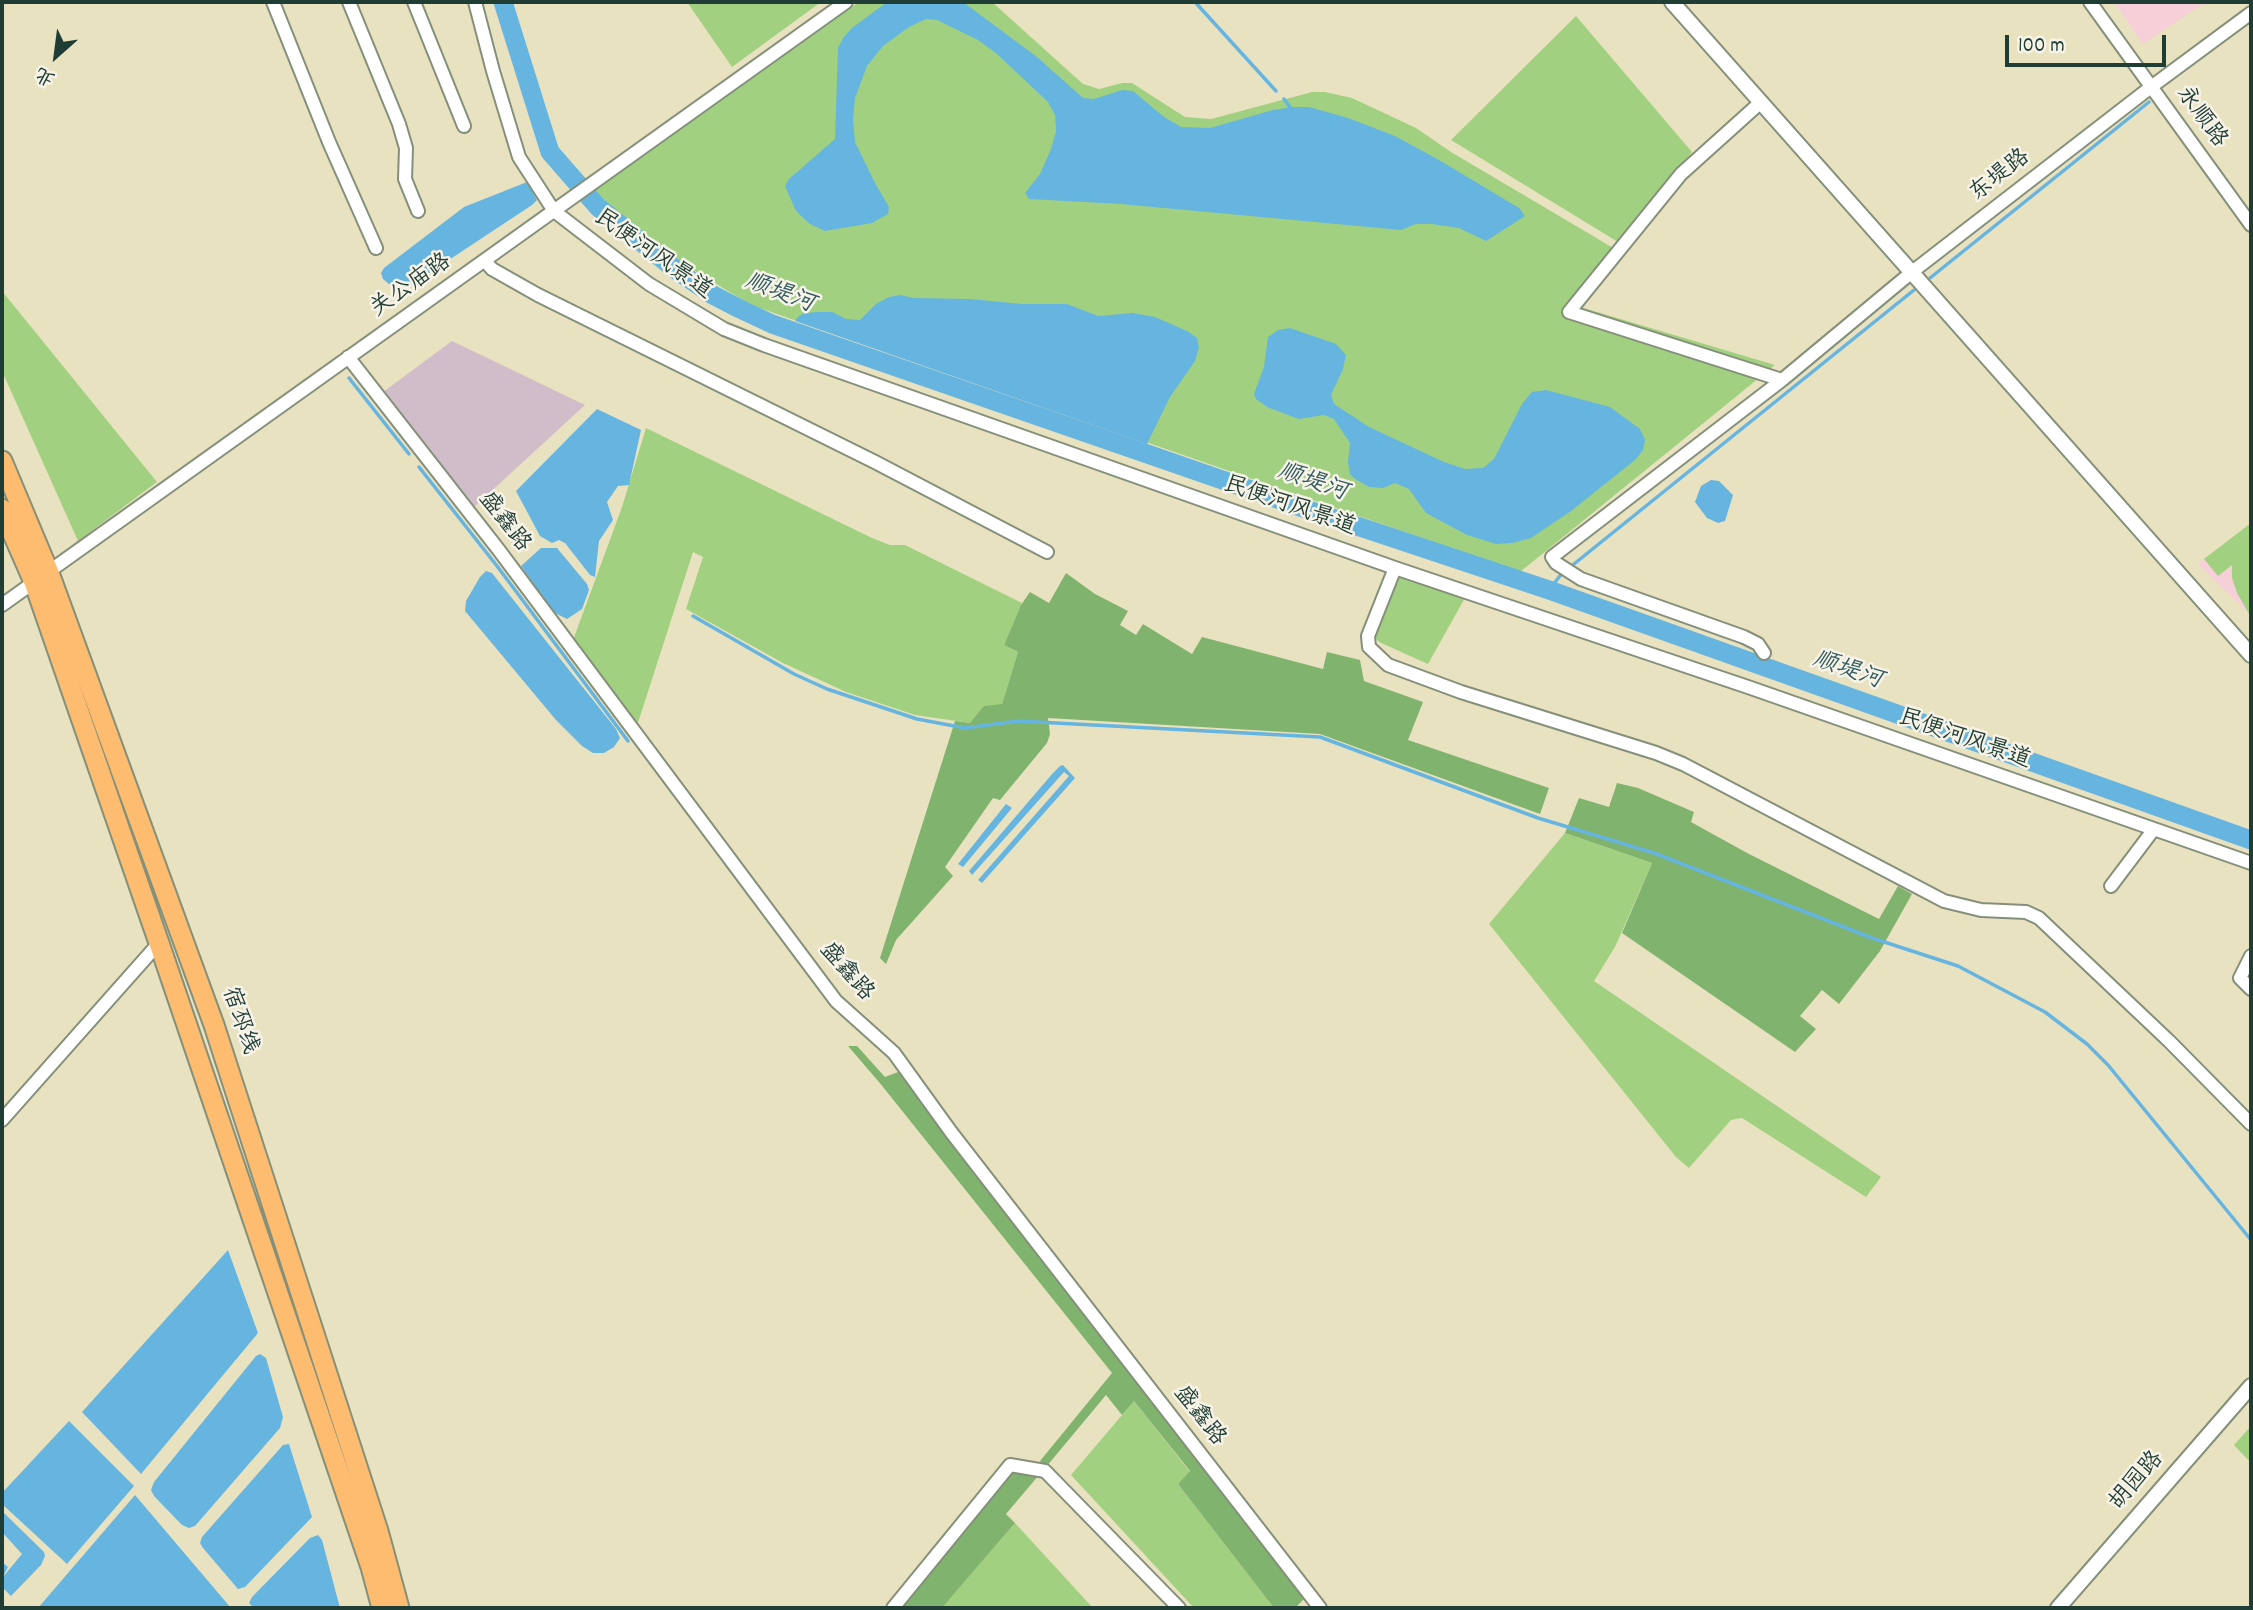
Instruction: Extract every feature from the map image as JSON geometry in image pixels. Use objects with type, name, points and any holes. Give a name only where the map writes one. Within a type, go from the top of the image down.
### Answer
[{"type":"main road","name":"宿邳线","points":[[2,461],[159,943],[382,1608]]},
{"type":"main road","name":"宿邳线","points":[[2,509],[42,578],[214,1024],[374,1517],[399,1608]]},
{"type":"street","points":[[273,2],[329,142],[376,248]]},
{"type":"street","points":[[349,2],[399,124],[406,148],[405,179],[418,211]]},
{"type":"street","points":[[414,2],[464,127]]},
{"type":"street","name":"民便河风景道","points":[[475,2],[519,157],[558,208],[649,284],[724,329],[1395,568],[1748,687],[2251,863]]},
{"type":"street","name":"关公庙路","points":[[2,605],[846,2]]},
{"type":"street","points":[[1672,2],[2251,655]]},
{"type":"street","name":"永顺路","points":[[2090,2],[2251,225]]},
{"type":"street","name":"东堤路","points":[[1764,653],[1758,644],[1744,636],[1581,579],[1552,557],[1782,380],[1912,272],[2251,13]]},
{"type":"street","points":[[1761,102],[1681,174],[1569,312],[1782,380]]},
{"type":"street","points":[[485,261],[492,269],[538,295],[875,462],[1047,552]]},
{"type":"street","name":"盛鑫路","points":[[348,357],[498,549],[835,1001],[894,1053],[951,1132],[1314,1606]]},
{"type":"street","points":[[1395,568],[1368,636],[1369,647],[1388,665],[1461,692],[1656,753],[1683,764],[1944,901],[1981,910],[2026,912],[2039,918],[2251,1124]]},
{"type":"street","points":[[2111,886],[2154,829]]},
{"type":"street","points":[[2,1120],[159,943]]},
{"type":"street","points":[[2251,956],[2240,978],[2251,989]]},
{"type":"street","name":"胡园路","points":[[2058,1608],[2251,1386]]},
{"type":"street","points":[[893,1608],[1010,1465],[1045,1471],[1179,1608]]},
{"type":"shaded area","points":[[2114,2],[2206,2],[2143,44]]},
{"type":"shaded area","points":[[452,341],[585,405],[473,508],[383,392]]},
{"type":"shaded area","points":[[2251,523],[2251,616],[2198,564]]},
{"type":"green space","points":[[687,2],[821,2],[732,67]]},
{"type":"green space","points":[[859,2],[992,2],[1083,84],[1099,89],[1132,83],[1185,117],[1211,119],[1312,92],[1352,98],[1416,128],[1451,152],[1615,249],[1570,304],[1775,365],[1520,572],[751,305],[680,262],[626,222],[595,190]]},
{"type":"green space","points":[[1576,16],[1692,152],[1618,242],[1451,140]]},
{"type":"green space","points":[[2,291],[157,482],[78,541],[2,371]]},
{"type":"green space","points":[[646,428],[872,538],[890,545],[905,545],[1022,603],[1004,645],[1018,652],[1002,704],[970,723],[915,715],[846,692],[783,663],[686,609],[703,557],[693,552],[636,729],[572,643],[622,507]]},
{"type":"green space","points":[[2251,523],[2251,617],[2237,593],[2232,578],[2232,565],[2218,576],[2204,559]]},
{"type":"green space","points":[[1398,572],[1466,596],[1428,664],[1379,642],[1373,635]]},
{"type":"green space","points":[[1066,573],[1095,594],[1128,611],[1120,625],[1136,635],[1143,624],[1192,654],[1202,637],[1323,669],[1327,652],[1360,660],[1364,681],[1423,702],[1408,740],[1549,788],[1540,814],[1320,734],[1048,718],[1050,734],[1047,743],[1000,800],[993,798],[945,867],[953,876],[896,940],[886,964],[880,958],[955,721],[970,723],[984,706],[1002,704],[1018,652],[1004,645],[1021,605],[1030,592],[1049,603]]},
{"type":"green space","points":[[1617,783],[1638,788],[1694,812],[1691,822],[1879,919],[1898,886],[1912,894],[1880,951],[1839,1004],[1822,990],[1800,1016],[1816,1029],[1795,1052],[1622,933],[1652,863],[1565,833],[1579,798],[1609,807]]},
{"type":"green space","points":[[1565,833],[1652,863],[1615,947],[1594,981],[1881,1177],[1866,1197],[1742,1118],[1731,1120],[1689,1168],[1676,1157],[1489,924]]},
{"type":"green space","points":[[848,1046],[857,1046],[885,1077],[898,1072],[1304,1599],[1295,1608],[1274,1608],[1178,1484],[1190,1471],[1134,1401],[1122,1415],[1106,1395],[1046,1467],[1040,1461],[1112,1373]]},
{"type":"green space","points":[[1134,1401],[1190,1472],[1178,1484],[1274,1608],[1194,1608],[1071,1475]]},
{"type":"green space","points":[[2251,1426],[2251,1463],[2234,1445]]},
{"type":"green space","points":[[1011,1472],[1039,1475],[1006,1514],[1015,1523],[942,1608],[900,1608]]},
{"type":"green space","points":[[1015,1523],[1093,1608],[942,1608]]},
{"type":"water","points":[[887,2],[963,2],[1037,57],[1083,98],[1094,99],[1122,90],[1133,91],[1164,117],[1181,127],[1210,128],[1293,107],[1309,107],[1348,118],[1395,136],[1439,160],[1519,208],[1525,216],[1486,241],[1459,228],[1432,224],[1416,224],[1401,230],[1121,204],[1029,199],[1025,193],[1040,174],[1056,131],[1055,115],[1048,102],[997,54],[978,40],[937,20],[926,19],[909,27],[883,46],[867,66],[855,98],[855,142],[889,207],[888,214],[872,223],[825,231],[810,224],[796,211],[785,186],[789,179],[835,139],[838,48],[843,38]]},
{"type":"water","points":[[527,182],[537,200],[532,205],[402,291],[396,290],[383,279],[381,273],[384,268],[464,207]]},
{"type":"water","points":[[900,295],[1022,304],[1067,304],[1098,316],[1133,313],[1155,317],[1189,332],[1197,338],[1199,347],[1195,361],[1170,397],[1147,444],[795,321],[805,313],[818,312],[832,312],[846,319],[860,320],[876,304]]},
{"type":"water","points":[[1290,328],[1336,344],[1346,355],[1343,369],[1331,395],[1334,404],[1369,427],[1444,462],[1465,469],[1483,468],[1494,459],[1522,404],[1532,392],[1546,390],[1610,407],[1640,429],[1645,440],[1643,450],[1635,460],[1571,511],[1531,538],[1496,544],[1467,535],[1426,513],[1409,489],[1395,483],[1383,488],[1369,487],[1355,479],[1350,474],[1348,462],[1350,443],[1334,419],[1324,415],[1299,419],[1267,407],[1256,399],[1254,394],[1264,367],[1268,337],[1278,330]]},
{"type":"water","points":[[597,409],[641,430],[629,485],[618,486],[607,502],[613,520],[599,541],[595,577],[590,575],[565,543],[559,540],[552,543],[540,536],[516,491]]},
{"type":"water","points":[[1711,480],[1719,481],[1733,495],[1725,521],[1718,523],[1707,518],[1695,502],[1701,486]]},
{"type":"water","points":[[541,548],[557,548],[587,584],[589,590],[582,609],[567,619],[553,612],[521,566]]},
{"type":"water","points":[[486,571],[492,573],[616,729],[620,738],[614,747],[604,753],[593,753],[582,746],[556,720],[465,611],[466,601]]},
{"type":"water","points":[[1063,765],[1075,778],[982,883],[978,880],[1069,776],[1064,772],[972,875],[969,871],[1053,773]]},
{"type":"water","points":[[1006,804],[1012,808],[963,867],[958,864]]},
{"type":"water","points":[[228,1250],[258,1333],[141,1474],[82,1412]]},
{"type":"water","points":[[260,1354],[266,1358],[283,1417],[280,1428],[195,1526],[189,1528],[182,1525],[154,1496],[151,1490],[154,1482]]},
{"type":"water","points":[[69,1421],[134,1486],[67,1564],[2,1504],[2,1493]]},
{"type":"water","points":[[289,1444],[312,1517],[245,1587],[238,1589],[203,1548],[200,1543],[202,1537],[283,1445]]},
{"type":"water","points":[[135,1495],[231,1608],[38,1608]]},
{"type":"water","points":[[2,1511],[45,1556],[41,1565],[11,1596],[2,1587],[2,1562],[8,1567],[3,1577],[22,1554],[2,1532]]},
{"type":"water","points":[[318,1535],[322,1540],[340,1608],[254,1608],[249,1603],[252,1597],[310,1538]]},
{"type":"waterway","name":"顺堤河","points":[[503,2],[550,152],[598,207],[676,270],[711,294],[740,309],[772,324],[1549,590],[2251,840]]},
{"type":"waterway","points":[[1195,2],[1276,91]]},
{"type":"waterway","points":[[1284,99],[1290,107]]},
{"type":"waterway","points":[[1930,278],[2149,102]]},
{"type":"waterway","points":[[1569,568],[1914,290]]},
{"type":"waterway","points":[[349,378],[409,454]]},
{"type":"waterway","points":[[419,467],[628,741]]},
{"type":"waterway","points":[[1549,590],[1563,572]]},
{"type":"waterway","points":[[693,616],[794,674],[827,689],[917,719],[965,728],[1018,721],[1320,737],[1538,818],[1654,853],[1872,938],[1958,966],[2045,1012],[2087,1044],[2108,1065],[2251,1240]]}]
